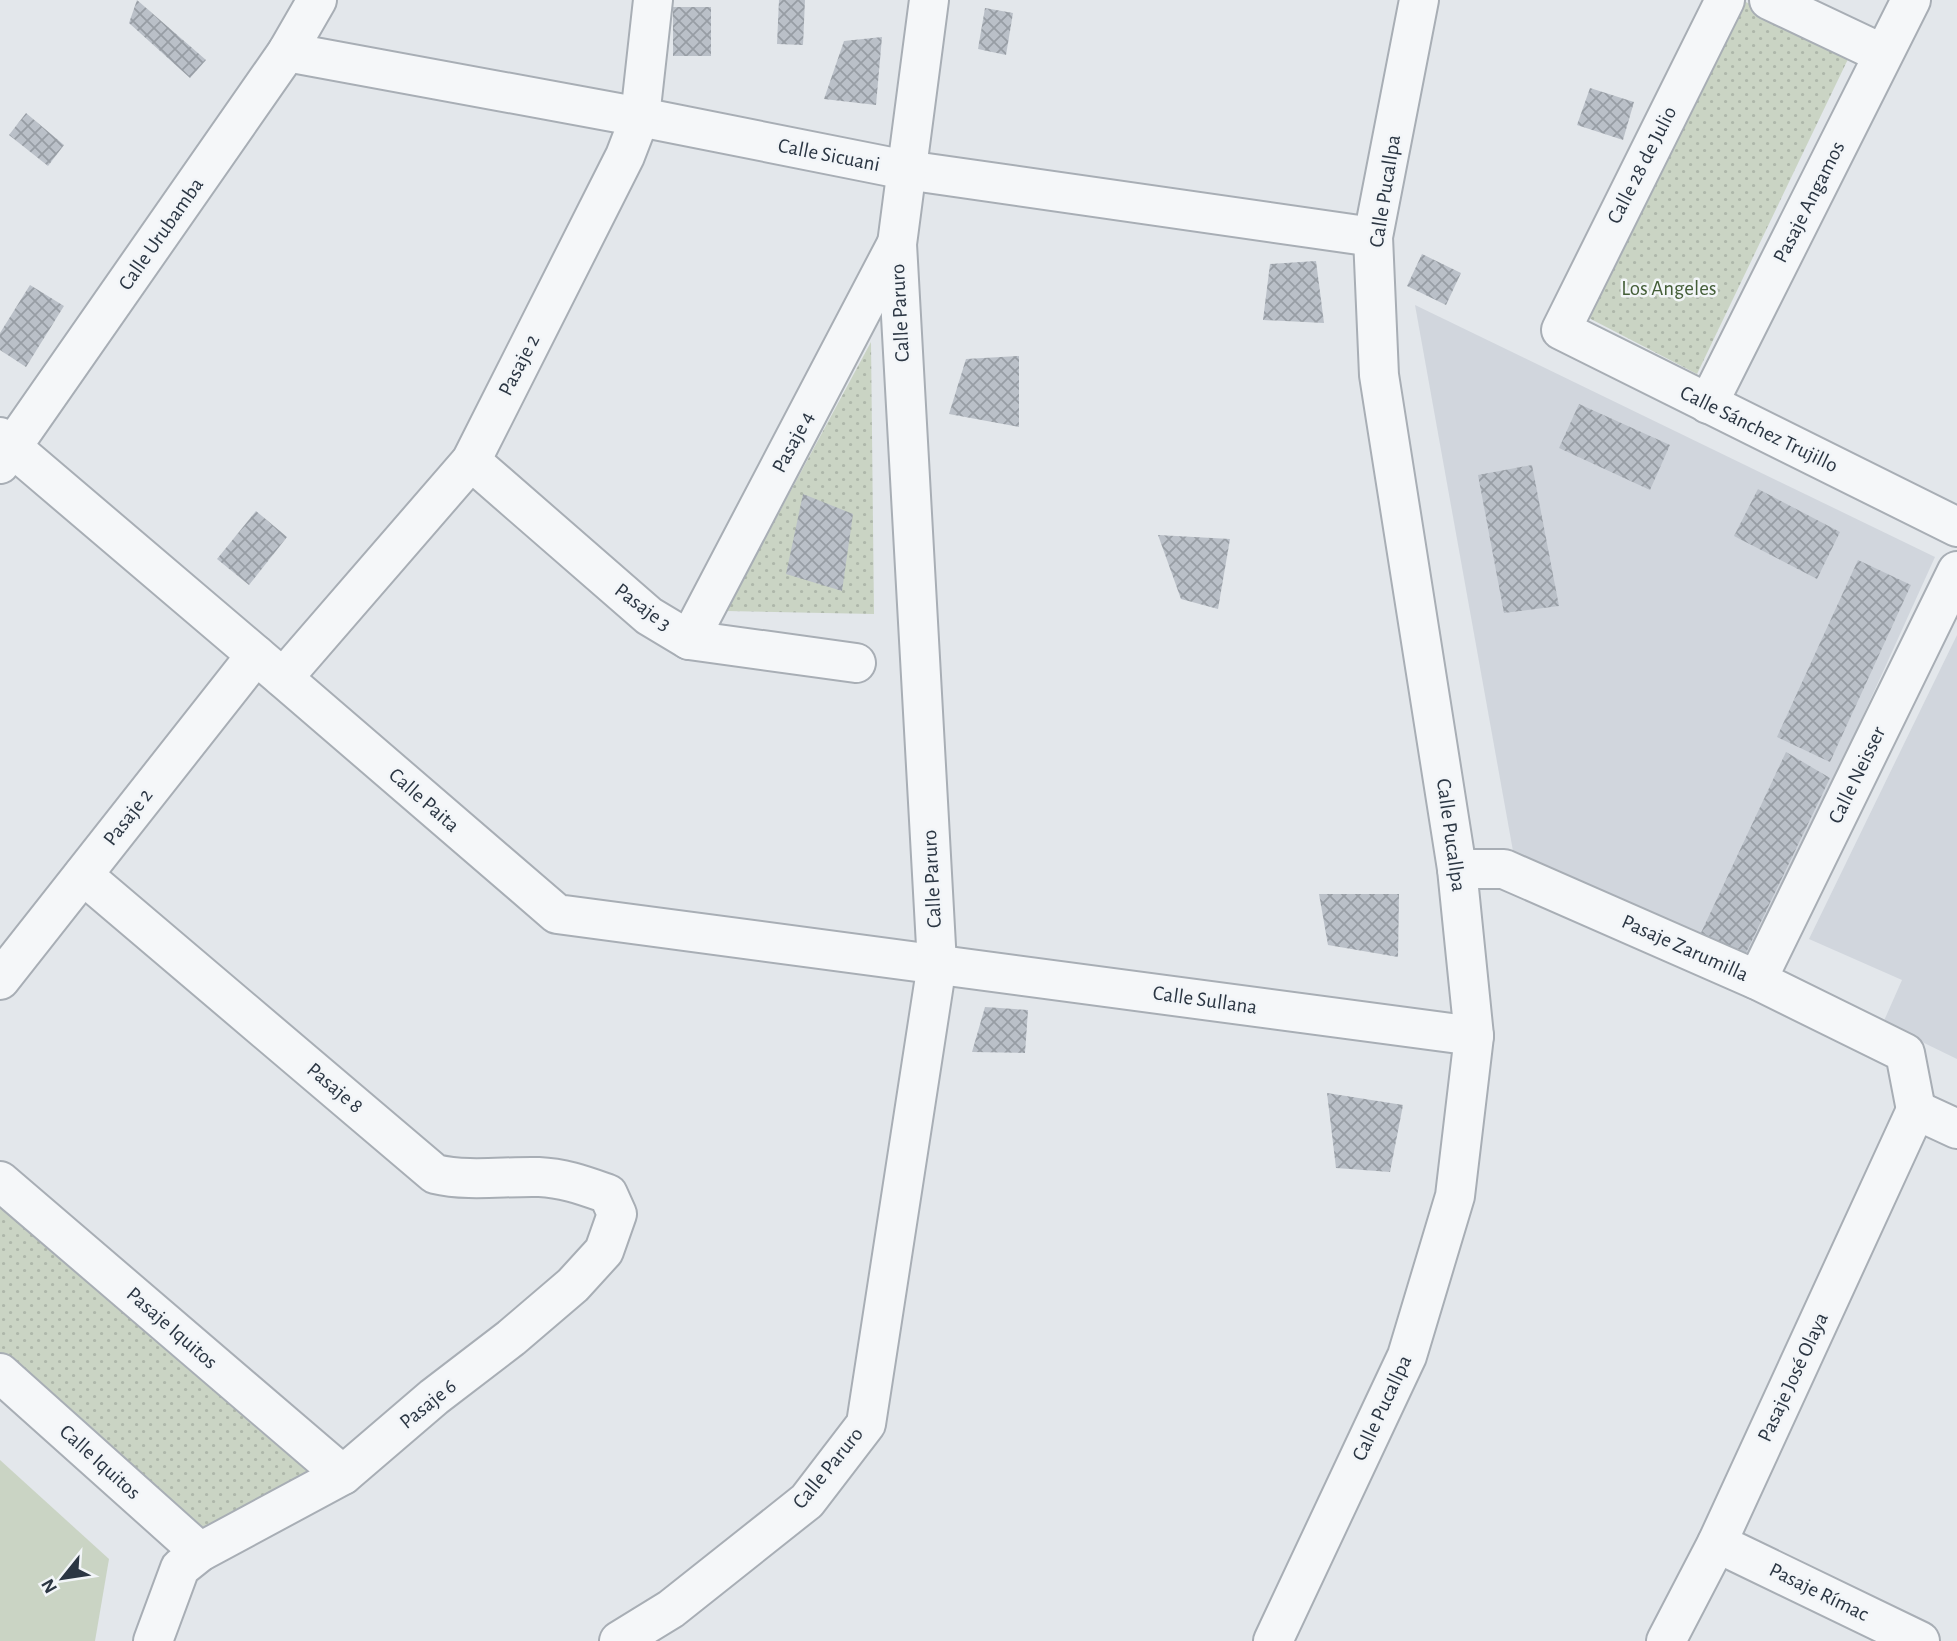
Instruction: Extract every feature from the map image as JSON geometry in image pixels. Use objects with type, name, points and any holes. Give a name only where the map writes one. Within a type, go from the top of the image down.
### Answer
[{"type":"street","name":"Calle Urubamba","points":[[4,450],[287,52],[317,0]]},
{"type":"street","name":"Pasaje 2","points":[[0,980],[83,875],[270,666],[471,461],[625,156],[640,117],[653,0]]},
{"type":"street","name":"Calle Paruro","points":[[620,1641],[671,1609],[807,1501],[866,1424],[937,964],[897,244],[929,0]]},
{"type":"street","name":"Calle Pucallpa","points":[[1273,1641],[1407,1356],[1455,1196],[1474,1036],[1457,869],[1379,374],[1373,237],[1419,0]]},
{"type":"street","name":"Calle 28 de Julio","points":[[1561,330],[1725,0]]},
{"type":"street","points":[[1769,0],[1883,54]]},
{"type":"street","name":"Pasaje Angamos","points":[[1708,404],[1911,0]]},
{"type":"street","name":"Calle Sicuani","points":[[287,52],[640,117],[906,170],[1373,237]]},
{"type":"street","name":"Pasaje 4","points":[[689,640],[897,244]]},
{"type":"street","name":"Calle Sánchez Trujillo","points":[[1561,330],[1957,527]]},
{"type":"street","name":"Calle Paita","points":[[4,450],[270,666],[557,914],[937,964]]},
{"type":"street","name":"Pasaje 3","points":[[471,461],[649,616],[689,640],[856,663]]},
{"type":"street","name":"Calle Neisser","points":[[1757,980],[1957,571]]},
{"type":"street","name":"Pasaje Zarumilla","points":[[1457,869],[1504,869],[1757,980],[1905,1053],[1916,1110]]},
{"type":"street","name":"Pasaje 8","points":[[83,875],[435,1174],[455,1178],[542,1177],[576,1182],[608,1194],[617,1214]]},
{"type":"street","name":"Calle Sullana","points":[[937,964],[1474,1036]]},
{"type":"street","points":[[1916,1110],[1957,1129]]},
{"type":"street","name":"Pasaje José Olaya","points":[[1666,1641],[1717,1543],[1916,1110]]},
{"type":"street","name":"Pasaje Iquitos","points":[[0,1181],[343,1475]]},
{"type":"street","name":"Pasaje 6","points":[[153,1641],[180,1568],[200,1552],[343,1475],[434,1397],[511,1338],[573,1285],[604,1251],[617,1214]]},
{"type":"street","name":"Calle Iquitos","points":[[0,1373],[200,1552]]},
{"type":"street","name":"Pasaje Rímac","points":[[1717,1543],[1920,1641]]},
{"type":"shaded area","points":[[1415,305],[1935,557],[1750,965],[1513,851]]},
{"type":"shaded area","points":[[1957,635],[1957,1059],[1883,1023],[1902,980],[1809,939]]},
{"type":"green space","name":"Los Angeles","points":[[1744,1],[1849,57],[1697,374],[1585,316]]},
{"type":"green space","points":[[871,342],[874,614],[726,611]]},
{"type":"green space","points":[[0,1207],[322,1472],[207,1528],[188,1521],[0,1355]]},
{"type":"green space","points":[[0,1460],[109,1559],[95,1641],[0,1641]]},
{"type":"building","points":[[137,0],[206,60],[190,78],[129,23]]},
{"type":"building","points":[[779,0],[805,0],[803,45],[777,44]]},
{"type":"building","points":[[673,7],[711,7],[711,56],[673,56]]},
{"type":"building","points":[[985,8],[1013,13],[1006,55],[978,49]]},
{"type":"building","points":[[882,37],[876,105],[824,99],[844,41]]},
{"type":"building","points":[[1590,88],[1634,102],[1623,140],[1577,125]]},
{"type":"building","points":[[26,113],[64,145],[48,166],[9,135]]},
{"type":"building","points":[[1422,254],[1461,273],[1446,305],[1407,286]]},
{"type":"building","points":[[1316,261],[1324,323],[1263,320],[1270,264]]},
{"type":"building","points":[[30,285],[64,306],[26,367],[0,350],[0,333]]},
{"type":"building","points":[[1019,356],[1019,427],[949,414],[966,359]]},
{"type":"building","points":[[1579,404],[1670,445],[1650,490],[1559,448]]},
{"type":"building","points":[[1532,465],[1559,606],[1504,613],[1478,475]]},
{"type":"building","points":[[1758,489],[1840,532],[1817,579],[1734,536]]},
{"type":"building","points":[[803,494],[853,514],[842,591],[786,574]]},
{"type":"building","points":[[256,511],[287,537],[249,585],[217,559]]},
{"type":"building","points":[[1158,535],[1230,539],[1218,609],[1181,599]]},
{"type":"building","points":[[1858,560],[1911,585],[1830,762],[1777,737]]},
{"type":"building","points":[[1786,752],[1830,778],[1744,957],[1699,937]]},
{"type":"building","points":[[1319,894],[1399,894],[1398,957],[1328,945]]},
{"type":"building","points":[[985,1007],[1028,1010],[1025,1053],[972,1052]]},
{"type":"building","points":[[1327,1093],[1403,1105],[1390,1172],[1336,1168]]}]
